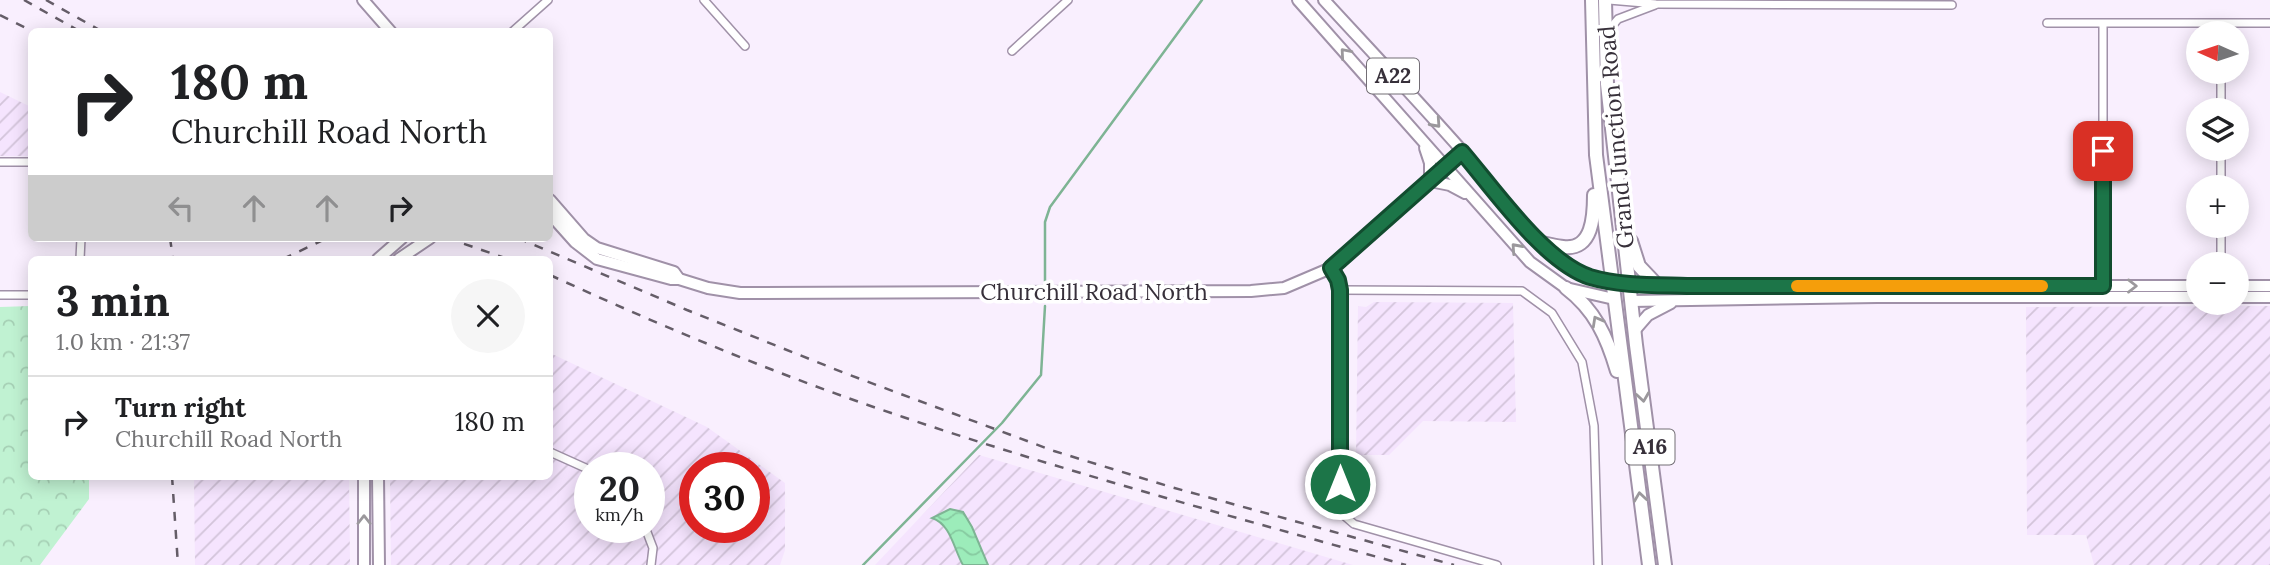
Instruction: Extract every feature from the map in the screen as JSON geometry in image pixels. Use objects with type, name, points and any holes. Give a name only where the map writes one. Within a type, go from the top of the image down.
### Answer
[{"type":"highway","name":"Grand Junction Road","points":[[1594,0],[1596,155],[1649,565]]},
{"type":"highway","name":"Grand Junction Road","points":[[1607,0],[1607,84],[1634,330],[1665,565]]},
{"type":"highway","points":[[1540,243],[1571,247],[1585,239],[1591,230],[1596,155]]},
{"type":"highway","points":[[1618,190],[1637,263],[1647,278],[1657,285]]},
{"type":"highway","points":[[1566,288],[1584,302],[1596,317],[1612,356],[1628,408]]},
{"type":"highway","name":"A22","points":[[1614,299],[1631,301]]},
{"type":"main road","points":[[363,0],[388,28]]},
{"type":"main road","name":"A22","points":[[1298,0],[1530,262],[1566,288],[1614,299]]},
{"type":"main road","name":"A22","points":[[1324,0],[1462,152],[1540,243],[1586,276],[1657,285],[1877,292],[2103,292],[2186,296]]},
{"type":"main road","points":[[1422,141],[1430,163],[1430,181],[1450,185],[1474,198]]},
{"type":"main road","name":"Churchill Road North","points":[[553,217],[575,242],[597,259],[708,288],[740,293],[1265,290],[1303,282],[1331,268],[1462,152]]},
{"type":"main road","name":"Churchill Road North","points":[[553,203],[584,239],[597,248],[674,272],[679,279]]},
{"type":"main road","points":[[381,256],[397,242]]},
{"type":"main road","points":[[403,256],[424,242]]},
{"type":"main road","points":[[2249,290],[2270,286]]},
{"type":"main road","name":"A22","points":[[2103,292],[2186,287]]},
{"type":"main road","name":"A22","points":[[1631,301],[1877,292]]},
{"type":"main road","points":[[2249,293],[2270,297]]},
{"type":"main road","points":[[1634,330],[1657,309],[1681,300]]},
{"type":"main road","points":[[364,480],[364,565]]},
{"type":"main road","points":[[378,480],[379,565]]},
{"type":"street","points":[[516,28],[548,0]]},
{"type":"street","points":[[704,0],[745,47]]},
{"type":"street","points":[[1012,51],[1068,0]]},
{"type":"street","points":[[1607,0],[1656,4],[1952,5]]},
{"type":"street","points":[[1605,34],[1618,19],[1656,4]]},
{"type":"street","points":[[2047,23],[2186,23]]},
{"type":"street","points":[[2103,23],[2103,292]]},
{"type":"street","points":[[2249,23],[2270,23]]},
{"type":"street","points":[[0,162],[28,162]]},
{"type":"street","points":[[1331,268],[1340,290],[1340,512],[1354,524],[1497,565]]},
{"type":"street","points":[[1340,290],[1522,291],[1552,313],[1582,362],[1594,426],[1598,565]]},
{"type":"street","points":[[0,295],[28,295]]},
{"type":"street","points":[[553,453],[574,463]]},
{"type":"street","points":[[651,543],[651,565]]},
{"type":"shaded area","points":[[0,92],[28,106],[28,156],[0,156]]},
{"type":"shaded area","points":[[1374,302],[1513,303],[1516,422],[1423,421],[1389,455],[1356,455],[1358,306],[1366,307]]},
{"type":"shaded area","points":[[2186,306],[2186,315],[2249,315],[2249,306],[2270,306],[2270,565],[2094,565],[2086,535],[2027,535],[2026,307]]},
{"type":"shaded area","points":[[553,354],[707,427],[742,452],[679,452],[679,543],[770,543],[770,472],[785,483],[785,550],[780,565],[391,565],[390,480],[553,480]]},
{"type":"shaded area","points":[[979,455],[1353,565],[875,565]]},
{"type":"shaded area","points":[[194,480],[349,480],[350,565],[195,565]]},
{"type":"green space","points":[[28,306],[28,480],[89,480],[89,499],[40,565],[0,565],[0,307]]},
{"type":"water","points":[[950,509],[963,512],[988,565],[963,565],[948,532],[932,518]]},
{"type":"waterway","points":[[1045,281],[1045,222],[1050,207],[1202,0]]},
{"type":"waterway","points":[[863,565],[1002,423],[1041,375],[1045,306]]},
{"type":"railway","points":[[24,0],[74,28]]},
{"type":"railway","points":[[46,0],[96,28]]},
{"type":"railway","points":[[0,15],[28,29]]},
{"type":"railway","points":[[171,242],[173,256]]},
{"type":"railway","points":[[289,256],[319,242]]},
{"type":"railway","points":[[459,242],[499,256]]},
{"type":"railway","points":[[527,242],[847,374],[1054,451],[1171,487],[1454,565]]},
{"type":"railway","points":[[553,276],[725,351],[965,438],[1406,565]]},
{"type":"railway","points":[[172,480],[178,565]]},
{"type":"slow traffic","points":[[1797,286],[2042,286]]},
{"type":"route","points":[[1340,484],[1340,290],[1331,268],[1462,152],[1540,243],[1563,263],[1586,276],[1629,283],[1687,286],[2103,286],[2103,151]]}]
